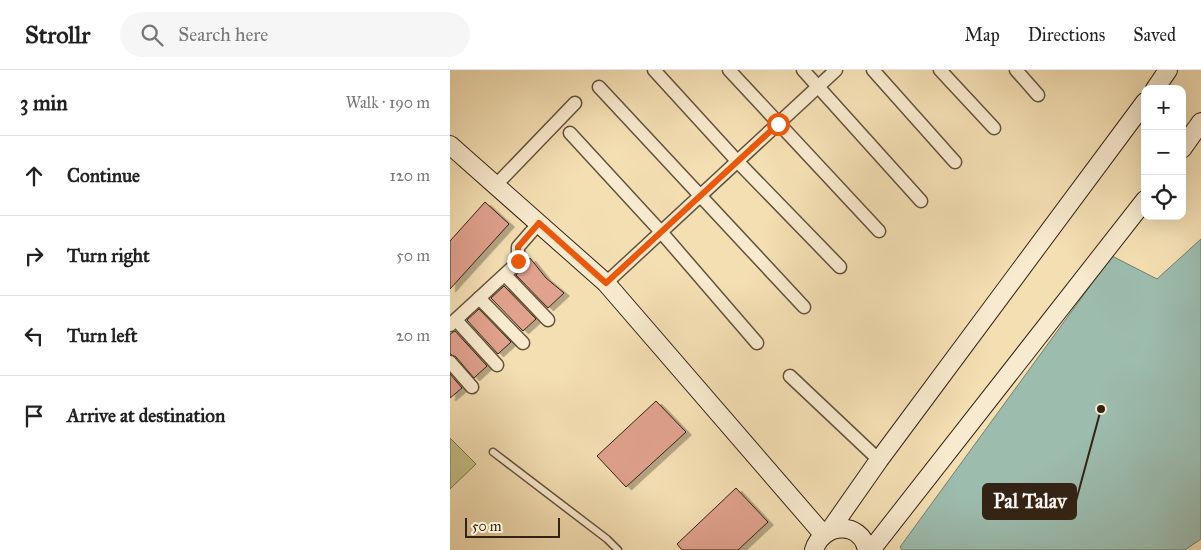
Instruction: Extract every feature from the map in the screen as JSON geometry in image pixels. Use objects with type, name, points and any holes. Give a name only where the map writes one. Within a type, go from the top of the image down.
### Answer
[{"type":"street","points":[[654,70],[738,162],[840,267]]},
{"type":"street","points":[[729,70],[879,231]]},
{"type":"street","points":[[803,70],[921,201]]},
{"type":"street","points":[[606,283],[836,70]]},
{"type":"street","points":[[873,70],[955,162]]},
{"type":"street","points":[[940,70],[994,128]]},
{"type":"street","points":[[1016,70],[1038,95]]},
{"type":"street","points":[[1157,85],[1168,70]]},
{"type":"street","points":[[600,87],[804,307]]},
{"type":"street","points":[[496,186],[575,103]]},
{"type":"street","points":[[814,550],[1141,107]]},
{"type":"street","points":[[1186,143],[1201,122]]},
{"type":"street","points":[[570,133],[662,233],[757,343]]},
{"type":"street","points":[[450,145],[606,283],[827,532]]},
{"type":"street","points":[[871,550],[1141,205]]},
{"type":"street","points":[[497,365],[453,322],[518,261],[518,247],[539,223]]},
{"type":"street","points":[[505,275],[548,320]]},
{"type":"street","points":[[480,298],[523,343]]},
{"type":"street","points":[[450,362],[472,387]]},
{"type":"street","points":[[790,376],[879,460]]},
{"type":"street","points":[[827,532],[839,528],[855,532],[862,538],[867,550]]},
{"type":"lane","points":[[494,452],[607,539],[618,550]]},
{"type":"shaded area","points":[[1201,239],[1201,539],[1185,550],[902,550],[900,547],[1112,256],[1157,279]]},
{"type":"shaded area","points":[[450,438],[476,464],[450,489]]},
{"type":"building","points":[[485,202],[509,224],[450,289],[450,241]]},
{"type":"building","points":[[530,258],[546,278],[564,293],[548,308],[516,275]]},
{"type":"building","points":[[504,286],[536,319],[523,331],[491,298]]},
{"type":"building","points":[[479,309],[511,342],[498,354],[467,320]]},
{"type":"building","points":[[455,331],[487,366],[474,378],[456,357],[450,354],[450,334]]},
{"type":"building","points":[[450,374],[462,388],[450,398]]},
{"type":"building","points":[[656,401],[686,432],[626,487],[597,456]]},
{"type":"building","points":[[736,488],[768,522],[738,550],[682,550],[677,544]]},
{"type":"place","name":"Pal Talav","points":[[1101,409]]},
{"type":"route","points":[[518,261],[518,247],[539,223],[606,283],[778,124]]}]
